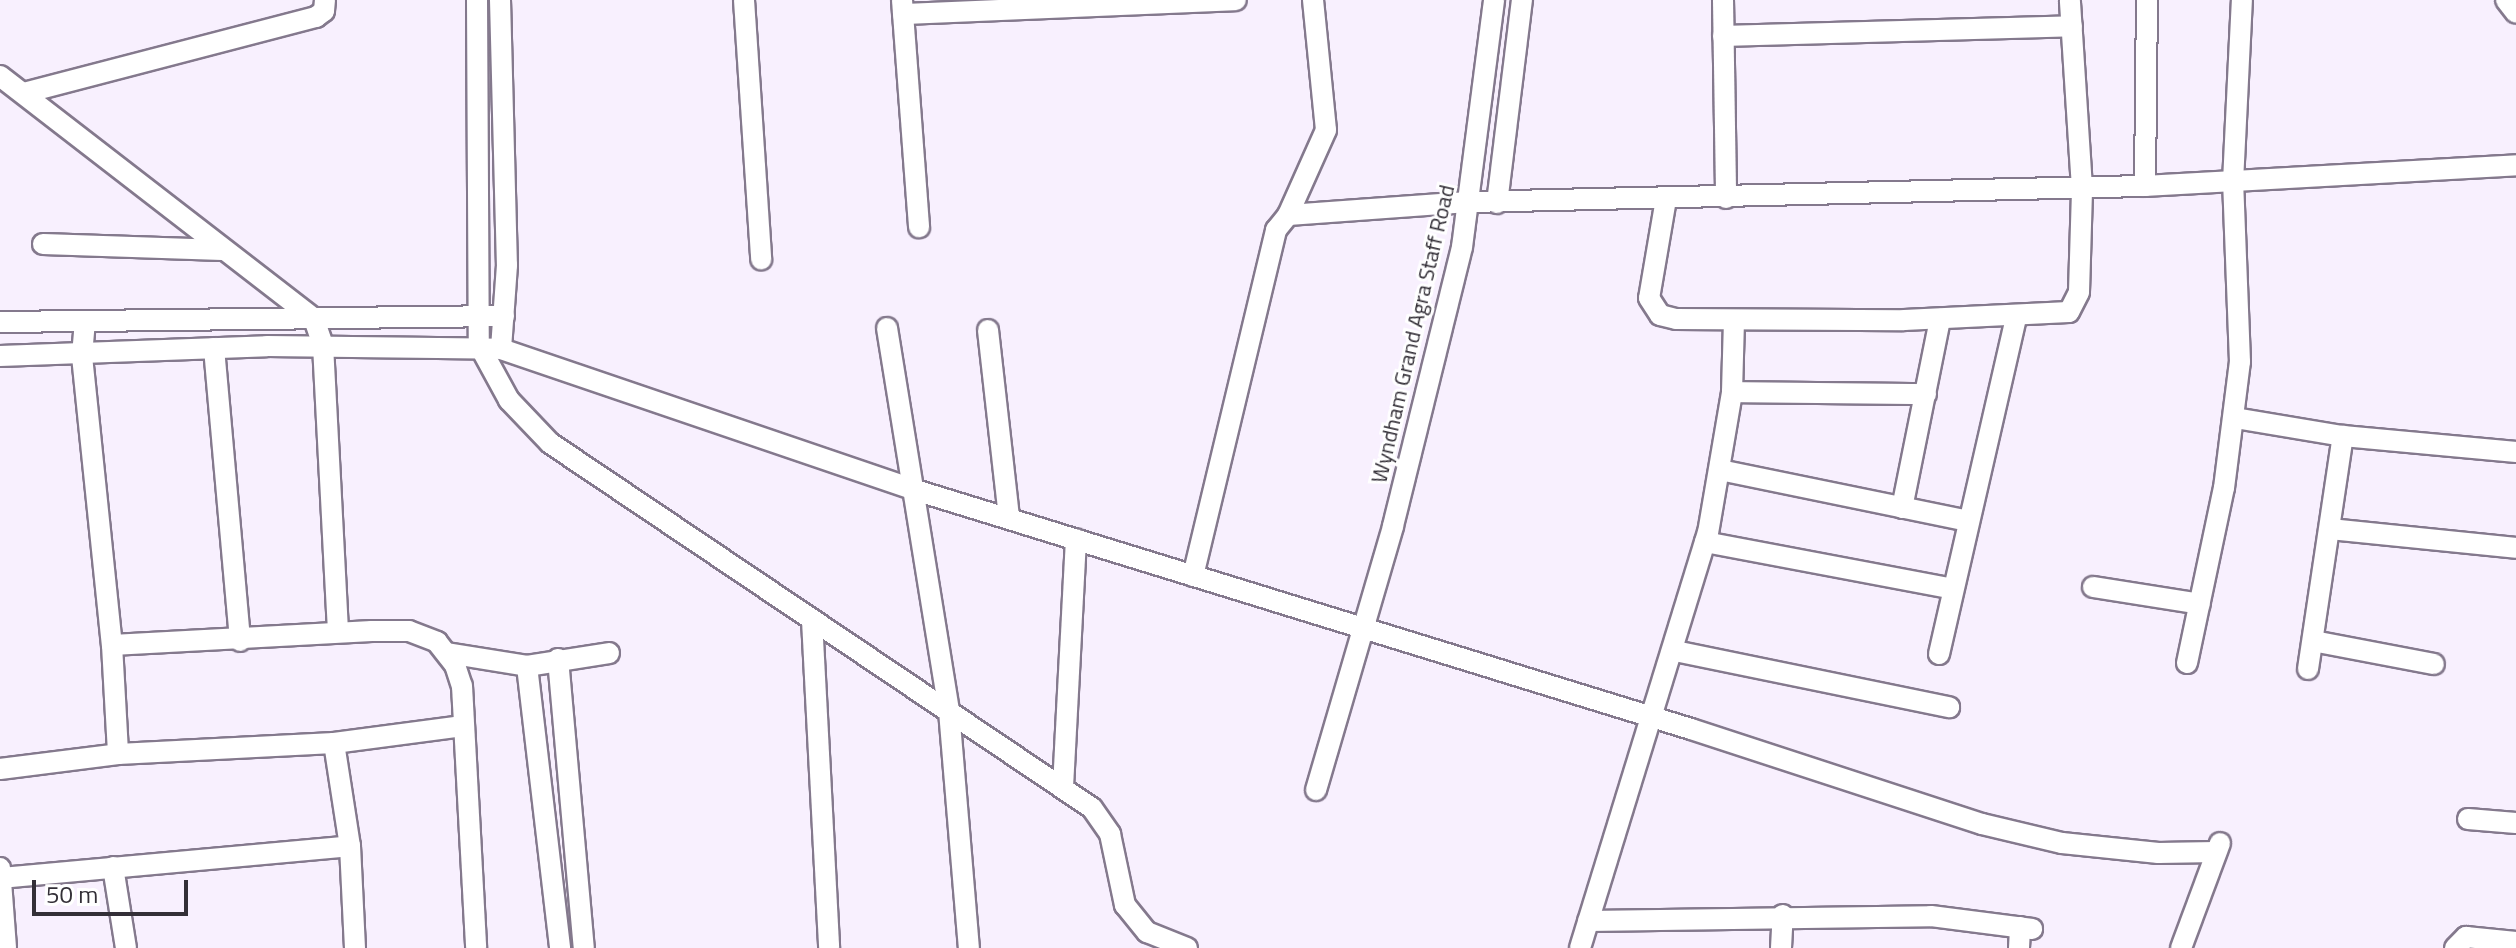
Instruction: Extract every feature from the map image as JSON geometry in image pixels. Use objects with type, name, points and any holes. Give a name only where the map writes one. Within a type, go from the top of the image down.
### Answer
[{"type":"street","points":[[24,93],[316,17],[324,11],[325,0]]},
{"type":"street","points":[[477,0],[479,345],[509,400],[550,443],[1063,787],[1103,819],[1110,834],[1118,889],[1135,919],[1147,932],[1187,948]]},
{"type":"street","points":[[500,0],[504,316],[501,349]]},
{"type":"street","points":[[744,0],[761,259]]},
{"type":"street","points":[[919,227],[902,7],[1236,0]]},
{"type":"street","points":[[1193,576],[1276,230],[1288,215],[1326,130],[1313,0]]},
{"type":"street","name":"Wyndham Grand Agra Staff Road","points":[[1316,790],[1365,627],[1469,202],[1494,0]]},
{"type":"street","points":[[1497,203],[1522,0]]},
{"type":"street","points":[[1723,0],[1726,198]]},
{"type":"street","points":[[1666,199],[1652,307],[1676,319],[1940,319],[2057,315],[2077,303],[2082,188],[2070,0]]},
{"type":"street","points":[[2145,186],[2147,0]]},
{"type":"street","points":[[2187,663],[2235,418],[2240,362],[2233,182],[2242,0]]},
{"type":"street","points":[[2506,0],[2516,13]]},
{"type":"street","points":[[1723,36],[2072,26]]},
{"type":"street","points":[[0,76],[314,319],[323,345],[338,631]]},
{"type":"street","points":[[1288,215],[1469,202],[2145,186],[2516,165]]},
{"type":"street","points":[[43,244],[222,250]]},
{"type":"street","points":[[0,322],[504,316]]},
{"type":"street","points":[[1939,654],[2016,318]]},
{"type":"street","points":[[1902,508],[1940,319]]},
{"type":"street","points":[[1580,948],[1647,718],[1675,651],[1705,542],[1732,392],[1734,320]]},
{"type":"street","points":[[85,321],[82,356],[112,645],[118,754]]},
{"type":"street","points":[[887,328],[949,711],[969,948]]},
{"type":"street","points":[[988,330],[1009,517]]},
{"type":"street","points":[[0,356],[82,356],[323,345],[479,345],[501,349],[915,490],[1365,627],[1982,824],[2062,843],[2158,853],[2218,846],[2181,948]]},
{"type":"street","points":[[214,348],[240,641]]},
{"type":"street","points":[[1732,392],[1926,394]]},
{"type":"street","points":[[2235,418],[2343,436],[2516,452]]},
{"type":"street","points":[[2308,669],[2343,436]]},
{"type":"street","points":[[1720,470],[1968,521]]},
{"type":"street","points":[[2330,529],[2516,548]]},
{"type":"street","points":[[1063,787],[1076,539]]},
{"type":"street","points":[[1705,542],[1953,589]]},
{"type":"street","points":[[2093,587],[2200,604]]},
{"type":"street","points":[[812,620],[829,948]]},
{"type":"street","points":[[112,645],[240,641],[338,631],[409,631],[437,642],[461,678],[476,948]]},
{"type":"street","points":[[2313,641],[2434,664]]},
{"type":"street","points":[[1675,651],[1949,707]]},
{"type":"street","points":[[447,653],[527,666],[609,653]]},
{"type":"street","points":[[558,659],[584,948]]},
{"type":"street","points":[[527,666],[560,948]]},
{"type":"street","points":[[0,769],[118,754],[334,743],[463,726]]},
{"type":"street","points":[[334,743],[350,846],[355,948]]},
{"type":"street","points":[[2468,819],[2516,823]]},
{"type":"street","points":[[1,878],[350,846]]},
{"type":"street","points":[[113,867],[126,948]]},
{"type":"street","points":[[0,868],[6,948]]},
{"type":"street","points":[[1588,921],[1783,915],[1931,916],[2026,928],[2019,948]]},
{"type":"street","points":[[1781,948],[1783,915]]},
{"type":"street","points":[[2455,948],[2466,937],[2516,942]]}]
